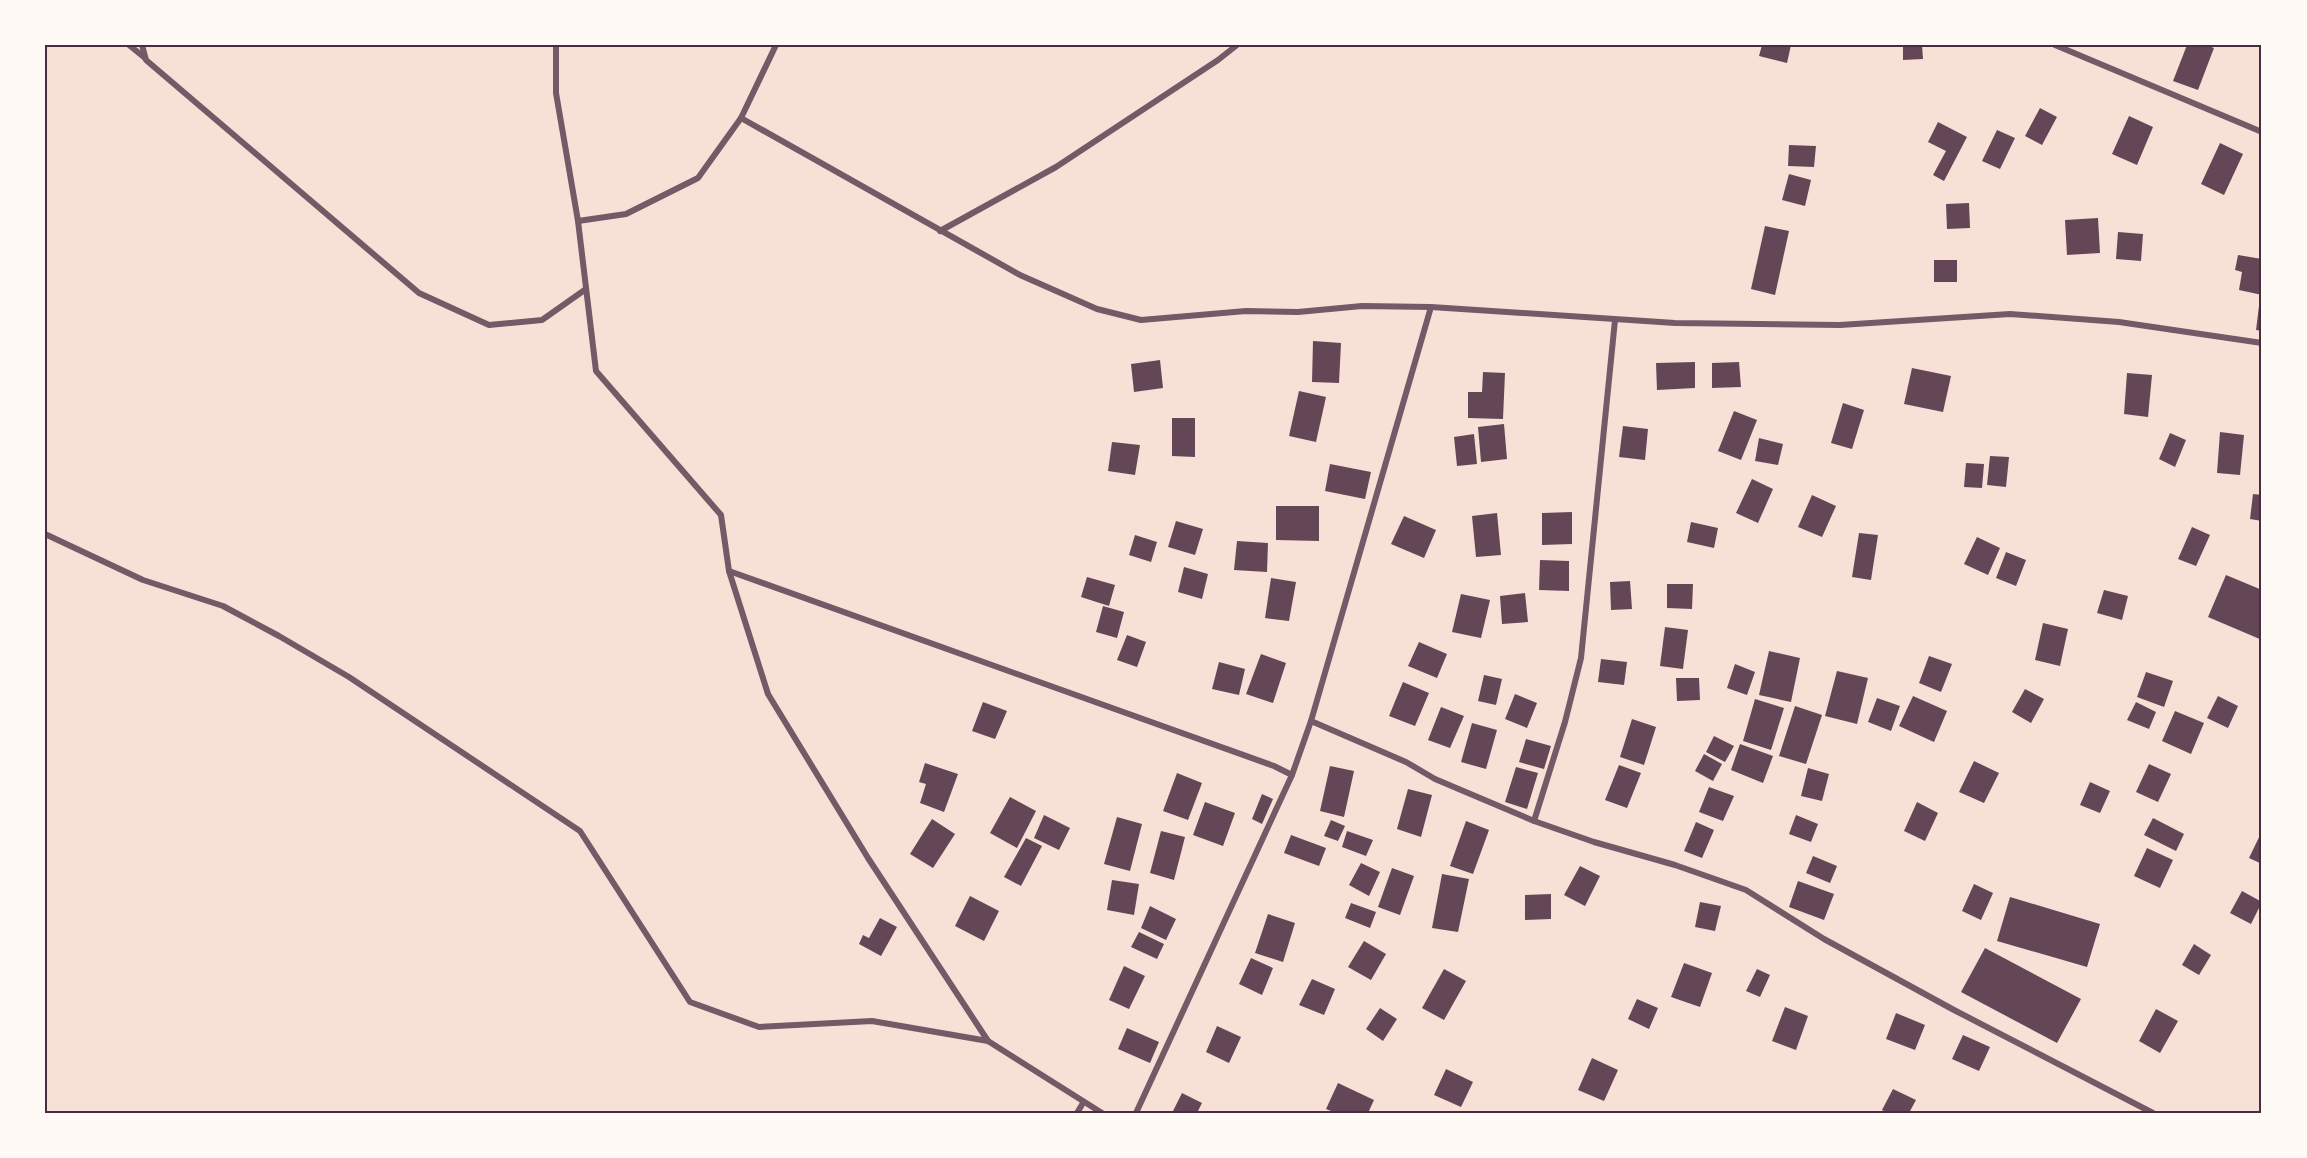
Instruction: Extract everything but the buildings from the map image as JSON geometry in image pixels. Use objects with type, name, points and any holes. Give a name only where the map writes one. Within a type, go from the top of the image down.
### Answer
[{"type":"street","points":[[129,45],[419,293],[489,325],[542,320],[586,289]]},
{"type":"street","points":[[142,45],[146,60]]},
{"type":"street","points":[[556,45],[556,93],[578,221],[596,371],[721,515],[729,571],[768,694],[868,858],[988,1041]]},
{"type":"street","points":[[578,221],[626,214],[698,178],[741,118],[776,45]]},
{"type":"street","points":[[940,231],[1056,167],[1218,60],[1237,45]]},
{"type":"street","points":[[2055,45],[2262,131]]},
{"type":"street","points":[[741,118],[1020,275],[1088,305],[1141,320],[1246,311],[1298,312],[1362,306],[1431,307],[1675,323],[1840,325],[2010,314],[2118,322],[2262,343]]},
{"type":"street","points":[[1136,1113],[1292,775],[1311,721],[1431,307]]},
{"type":"street","points":[[1534,821],[1565,722],[1581,658],[1615,320]]},
{"type":"street","points":[[45,534],[143,580],[223,606],[279,636],[349,677],[580,831],[690,1002],[759,1028],[872,1021],[988,1041],[1102,1113]]},
{"type":"street","points":[[729,571],[1274,766],[1292,775]]},
{"type":"street","points":[[1311,721],[1406,762],[1435,779],[1534,821],[1746,890],[1824,939],[1954,1010],[2153,1113]]},
{"type":"street","points":[[1077,1113],[1083,1103]]}]
